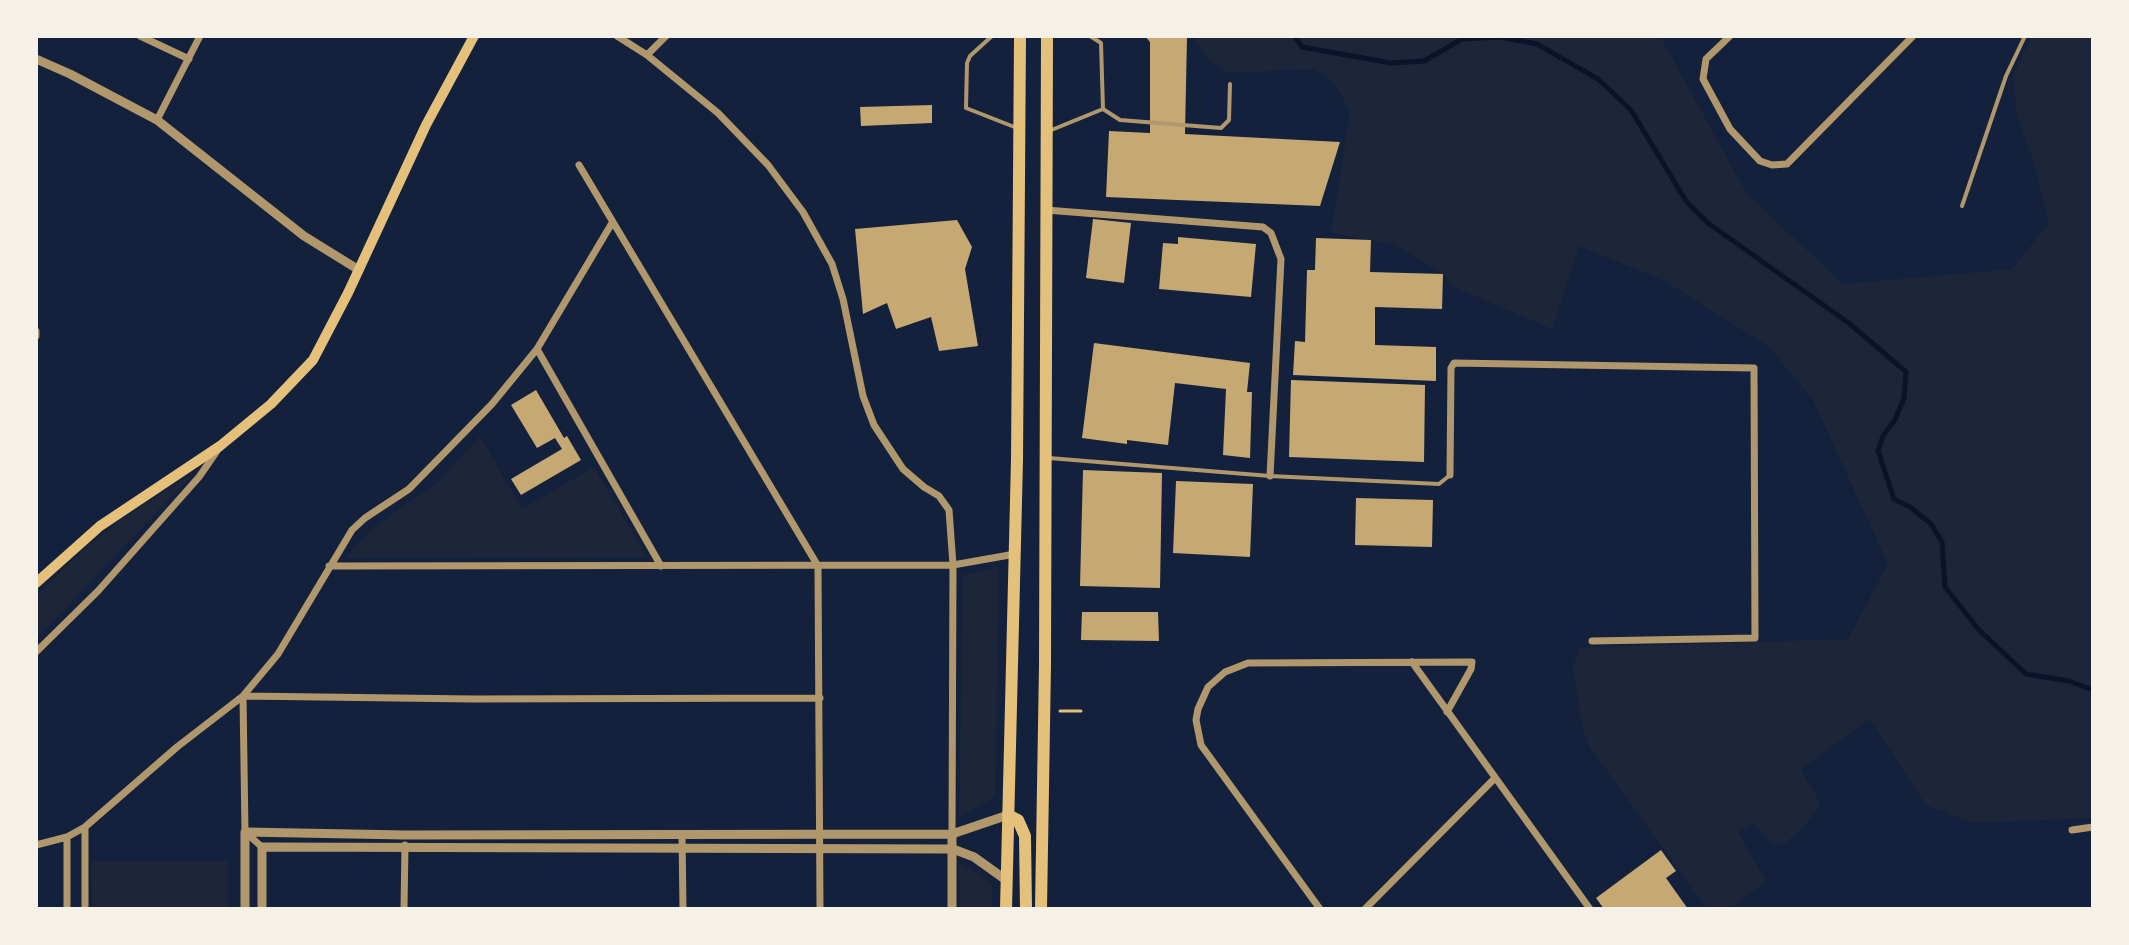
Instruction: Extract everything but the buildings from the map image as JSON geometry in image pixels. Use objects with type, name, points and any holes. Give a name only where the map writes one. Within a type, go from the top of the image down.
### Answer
[{"type":"main road","points":[[36,583],[100,526],[220,446],[271,404],[313,360],[359,270],[426,125],[474,36]]},
{"type":"main road","points":[[1006,909],[1015,554],[1020,36]]},
{"type":"main road","points":[[1041,909],[1047,36]]},
{"type":"main road","points":[[1008,815],[1018,820],[1025,836],[1026,909]]},
{"type":"street","points":[[140,36],[189,59]]},
{"type":"street","points":[[157,120],[200,36]]},
{"type":"street","points":[[617,36],[647,55],[718,113],[768,165],[803,212],[832,264],[843,299],[863,396],[874,425],[903,469],[945,503],[951,518],[952,909]]},
{"type":"street","points":[[647,55],[666,36]]},
{"type":"street","points":[[1730,36],[1706,59],[1703,79],[1730,129],[1760,161],[1772,165],[1787,164],[1913,36]]},
{"type":"street","points":[[36,59],[157,120],[304,236],[359,270]]},
{"type":"street","points":[[579,165],[818,566],[820,909]]},
{"type":"street","points":[[1046,210],[1263,227],[1271,233],[1281,259],[1270,476]]},
{"type":"street","points":[[36,845],[67,837],[85,827],[177,747],[243,696],[278,654],[352,530],[409,489],[492,404],[537,349],[612,223]]},
{"type":"street","points":[[537,349],[661,566]]},
{"type":"street","points":[[1450,475],[1451,368],[1454,363],[1754,368],[1755,638],[1592,641]]},
{"type":"street","points":[[36,652],[109,580],[199,477],[220,446]]},
{"type":"street","points":[[329,566],[953,565],[1015,554]]},
{"type":"street","points":[[1412,662],[1590,909]]},
{"type":"street","points":[[1320,909],[1201,745],[1196,720],[1202,697],[1217,679],[1248,663],[1472,662],[1447,712]]},
{"type":"street","points":[[243,696],[820,698]]},
{"type":"street","points":[[243,696],[245,909]]},
{"type":"street","points":[[1365,909],[1495,778]]},
{"type":"street","points":[[245,832],[405,835],[952,834],[1008,815]]},
{"type":"street","points":[[85,827],[85,909]]},
{"type":"street","points":[[2072,830],[2093,827]]},
{"type":"street","points":[[245,832],[262,847],[953,849],[974,857],[1006,880]]},
{"type":"street","points":[[404,909],[405,835]]},
{"type":"street","points":[[682,835],[683,909]]},
{"type":"street","points":[[67,837],[67,909]]},
{"type":"street","points":[[262,847],[262,909]]},
{"type":"lane","points":[[992,36],[970,56],[967,63],[966,108],[1019,128]]},
{"type":"lane","points":[[1090,36],[1101,43],[1103,109]]},
{"type":"lane","points":[[1962,206],[2006,76],[2025,36]]},
{"type":"lane","points":[[1103,109],[1120,120],[1221,128],[1229,120],[1230,84]]},
{"type":"lane","points":[[1047,132],[1103,109]]},
{"type":"lane","points":[[1046,458],[1270,476],[1439,484],[1450,475]]},
{"type":"path","points":[[1044,712],[1081,711]]},
{"type":"shaded area","points":[[1193,36],[1660,36],[1747,194],[1843,284],[2012,269],[2049,223],[2033,160],[2017,116],[2013,76],[2032,36],[2093,36],[2093,818],[1973,823],[1926,805],[1870,719],[1801,769],[1820,803],[1805,826],[1784,844],[1771,843],[1754,824],[1738,832],[1766,881],[1730,909],[1707,909],[1590,747],[1582,726],[1573,666],[1580,648],[1848,639],[1888,564],[1812,398],[1769,347],[1665,281],[1579,246],[1552,329],[1452,286],[1443,274],[1396,245],[1331,233],[1350,113],[1341,94],[1328,77],[1312,69],[1229,73],[1207,59]]},
{"type":"shaded area","points":[[480,436],[522,509],[594,467],[647,557],[346,558],[371,529],[437,483]]},
{"type":"shaded area","points":[[193,474],[36,638],[36,597],[45,586],[126,516]]},
{"type":"shaded area","points":[[999,568],[995,797],[959,817],[963,575]]},
{"type":"shaded area","points":[[91,861],[228,861],[228,909],[92,909]]},
{"type":"shaded area","points":[[959,864],[992,884],[992,909],[960,909]]},
{"type":"waterway","points":[[1294,36],[1302,47],[1391,63],[1424,61],[1462,39],[1500,37],[1537,44],[1598,79],[1631,110],[1686,201],[1708,223],[1850,324],[1906,372],[1904,398],[1878,451],[1894,499],[1931,524],[1942,542],[1945,587],[1979,630],[2026,674],[2069,681],[2093,690]]}]
